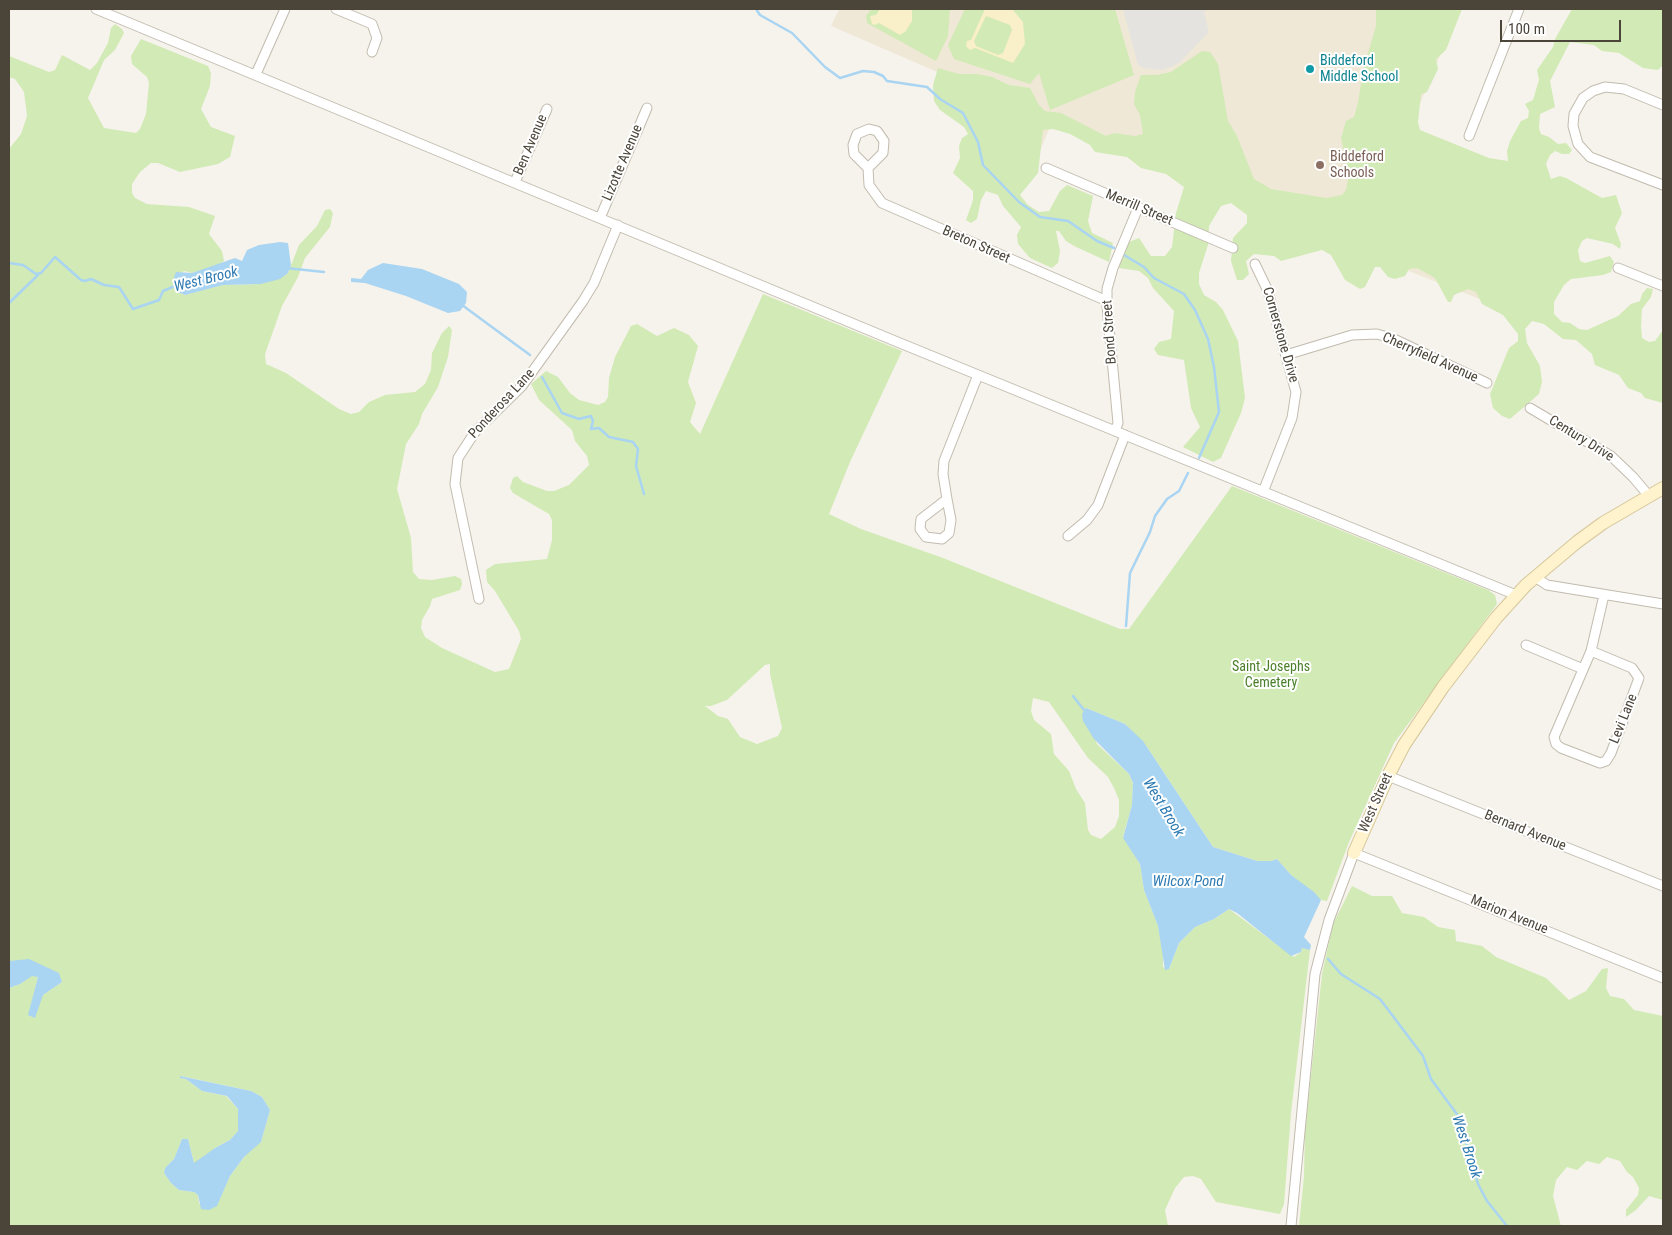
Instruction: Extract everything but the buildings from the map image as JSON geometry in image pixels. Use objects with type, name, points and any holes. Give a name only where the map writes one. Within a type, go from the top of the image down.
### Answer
[{"type":"street","points":[[96,9],[978,375],[1516,595]]},
{"type":"street","points":[[256,74],[285,9]]},
{"type":"street","points":[[336,9],[372,24],[377,38],[372,52]]},
{"type":"street","points":[[1469,136],[1519,9]]},
{"type":"street","points":[[1663,105],[1624,89],[1605,87],[1593,91],[1580,103],[1574,114],[1573,126],[1578,144],[1590,157],[1663,185]]},
{"type":"street","name":"Lizotte Avenue","points":[[600,218],[647,108]]},
{"type":"street","name":"Ben Avenue","points":[[516,182],[547,109]]},
{"type":"street","name":"Breton Street","points":[[868,168],[869,185],[882,203],[1107,302]]},
{"type":"street","name":"Merrill Street","points":[[1046,168],[1233,248]]},
{"type":"street","name":"Bond Street","points":[[1115,431],[1118,423],[1107,302],[1113,268],[1138,208]]},
{"type":"street","name":"Ponderosa Lane","points":[[479,599],[455,484],[458,458],[475,432],[522,386],[583,301],[594,283],[618,225]]},
{"type":"street","name":"Cornerstone Drive","points":[[1255,264],[1265,282],[1286,355],[1294,385],[1295,404],[1263,492]]},
{"type":"street","points":[[1618,268],[1663,286]]},
{"type":"street","name":"Cherryfield Avenue","points":[[1286,355],[1352,335],[1377,334],[1394,339],[1486,383]]},
{"type":"street","points":[[947,499],[921,519],[920,529],[926,537],[940,539],[949,533],[951,520],[943,474],[945,457],[978,375]]},
{"type":"street","name":"Century Drive","points":[[1530,408],[1611,456],[1649,496]]},
{"type":"street","points":[[1068,536],[1087,520],[1098,505],[1125,435]]},
{"type":"street","name":"West Street","points":[[1291,1226],[1314,982],[1325,932],[1354,853],[1388,776],[1428,708],[1486,630],[1516,595],[1535,577],[1603,523],[1663,488]]},
{"type":"street","points":[[1535,577],[1547,585],[1663,604]]},
{"type":"street","points":[[1526,645],[1583,669],[1591,650],[1604,595]]},
{"type":"street","name":"Levi Lane","points":[[1583,669],[1556,730],[1555,742],[1561,748],[1592,762],[1600,763],[1606,761],[1638,683],[1638,674],[1632,668],[1591,650]]},
{"type":"street","name":"Bernard Avenue","points":[[1388,776],[1663,886]]},
{"type":"street","name":"Marion Avenue","points":[[1354,853],[1663,978]]},
{"type":"shaded area","name":"Biddeford Schools","points":[[839,9],[1459,9],[1409,131],[1505,309],[1254,210],[1052,122],[1038,156],[1018,107],[831,26]]},
{"type":"shaded area","points":[[1123,9],[1208,9],[1204,12],[1209,32],[1180,62],[1171,67],[1161,70],[1144,68],[1138,65]]},
{"type":"green space","points":[[871,9],[950,9],[948,36],[936,61],[867,23],[866,16]]},
{"type":"green space","points":[[965,9],[1115,9],[1134,75],[1050,110],[1039,73],[1030,84],[954,59],[948,45]]},
{"type":"green space","points":[[1376,9],[1462,9],[1446,50],[1436,59],[1438,69],[1427,92],[1421,94],[1418,122],[1420,130],[1489,158],[1508,161],[1507,151],[1510,141],[1521,121],[1528,118],[1529,111],[1525,104],[1533,100],[1539,80],[1537,70],[1553,47],[1555,39],[1572,9],[1663,9],[1663,65],[1658,70],[1643,68],[1619,53],[1602,51],[1594,45],[1570,42],[1550,81],[1555,107],[1540,114],[1539,128],[1541,134],[1558,144],[1566,143],[1572,150],[1569,154],[1555,151],[1550,155],[1546,164],[1551,179],[1560,176],[1566,178],[1602,198],[1616,195],[1622,213],[1615,228],[1621,244],[1620,249],[1613,244],[1587,238],[1582,241],[1578,250],[1580,261],[1585,263],[1610,256],[1614,262],[1611,272],[1603,275],[1571,279],[1564,285],[1554,302],[1554,314],[1562,322],[1587,330],[1618,316],[1631,304],[1640,301],[1642,294],[1647,288],[1653,289],[1651,297],[1642,309],[1642,338],[1649,342],[1655,341],[1663,330],[1663,403],[1645,398],[1641,393],[1628,388],[1619,375],[1595,365],[1592,354],[1576,340],[1563,339],[1544,324],[1532,321],[1525,329],[1527,343],[1540,366],[1542,382],[1539,394],[1510,419],[1502,416],[1493,408],[1490,394],[1509,348],[1518,341],[1518,334],[1503,315],[1482,304],[1476,292],[1468,289],[1454,295],[1451,302],[1448,302],[1435,278],[1417,268],[1409,269],[1405,276],[1395,279],[1388,277],[1380,267],[1375,267],[1365,287],[1360,289],[1345,280],[1331,255],[1322,250],[1281,261],[1274,256],[1254,254],[1246,261],[1249,274],[1243,280],[1237,280],[1231,261],[1233,238],[1247,223],[1247,215],[1231,203],[1221,206],[1209,226],[1208,245],[1199,273],[1199,284],[1204,295],[1216,302],[1223,310],[1238,341],[1245,398],[1241,413],[1221,458],[1213,462],[1183,447],[1200,427],[1191,408],[1184,360],[1158,355],[1154,349],[1159,342],[1171,339],[1174,311],[1153,288],[1148,278],[1139,271],[1119,268],[1120,258],[1129,242],[1139,238],[1151,256],[1165,256],[1172,247],[1176,213],[1184,187],[1166,174],[1141,168],[1127,157],[1095,152],[1090,145],[1070,134],[1053,129],[1043,130],[1038,173],[1020,195],[1028,205],[1039,212],[1049,211],[1060,191],[1067,185],[1093,196],[1088,221],[1092,233],[1113,243],[1109,262],[1074,246],[1066,241],[1059,231],[1056,231],[1060,251],[1058,263],[1052,268],[1030,258],[1018,244],[1017,235],[1021,227],[1003,206],[998,195],[986,191],[981,200],[977,219],[971,223],[966,220],[973,200],[973,191],[953,173],[960,158],[959,146],[962,138],[968,134],[964,127],[940,110],[934,101],[933,85],[938,68],[959,74],[977,74],[992,77],[1009,85],[1030,88],[1039,105],[1045,111],[1061,113],[1106,136],[1114,133],[1135,136],[1143,134],[1140,115],[1134,104],[1135,92],[1141,75],[1157,75],[1171,72],[1202,51],[1210,52],[1218,64],[1228,121],[1237,136],[1254,179],[1271,189],[1326,198],[1342,195],[1346,190],[1349,174],[1341,138],[1346,121],[1354,117],[1358,103],[1363,70],[1376,26]]},
{"type":"green space","name":"Saint Josephs Cemetery","points":[[115,24],[124,33],[115,50],[104,60],[88,98],[104,128],[136,133],[140,129],[146,114],[149,83],[147,77],[132,64],[131,56],[141,39],[208,66],[211,73],[210,86],[201,109],[211,127],[235,136],[230,157],[218,164],[180,172],[158,163],[151,163],[140,172],[132,184],[132,193],[135,198],[147,204],[189,207],[215,216],[209,234],[222,251],[224,261],[214,267],[192,273],[184,271],[173,280],[176,291],[185,295],[222,285],[261,284],[288,273],[299,245],[317,226],[325,210],[330,209],[333,213],[330,227],[305,258],[298,277],[282,306],[265,354],[266,364],[286,373],[339,409],[351,414],[359,412],[369,402],[385,395],[415,392],[425,384],[431,370],[432,353],[442,333],[449,326],[452,330],[448,357],[438,387],[422,414],[419,424],[406,444],[397,489],[411,538],[413,572],[419,579],[432,580],[455,576],[461,579],[462,584],[460,590],[432,599],[422,620],[421,628],[425,637],[442,648],[495,672],[509,669],[521,639],[519,631],[495,591],[487,582],[486,570],[495,564],[547,559],[552,540],[552,520],[549,514],[513,493],[510,488],[513,478],[517,476],[523,482],[547,491],[554,491],[569,485],[589,465],[587,456],[575,441],[572,430],[539,400],[531,384],[546,371],[558,377],[570,393],[579,400],[598,405],[605,402],[608,397],[609,378],[615,357],[631,326],[637,324],[657,336],[674,328],[689,335],[698,346],[688,382],[696,403],[690,422],[700,434],[763,294],[902,351],[850,462],[829,514],[861,529],[943,558],[1120,629],[1129,629],[1232,486],[1488,590],[1495,595],[1497,604],[1394,743],[1349,842],[1327,901],[1321,900],[1291,875],[1277,859],[1257,861],[1213,847],[1147,747],[1125,724],[1086,708],[1097,744],[1129,774],[1133,784],[1132,805],[1123,837],[1140,864],[1144,890],[1158,926],[1163,950],[1163,967],[1169,969],[1179,943],[1195,927],[1214,919],[1229,909],[1294,957],[1301,952],[1302,948],[1310,950],[1291,1113],[1284,1204],[1280,1214],[1216,1202],[1201,1179],[1193,1176],[1184,1177],[1175,1188],[1165,1210],[1168,1226],[9,1226],[9,988],[20,984],[32,975],[38,977],[29,1015],[43,995],[62,982],[9,961],[9,149],[21,134],[27,116],[24,92],[15,79],[9,77],[9,56],[49,72],[55,70],[62,55],[90,70],[97,63],[108,43],[111,28]],"holes":[[[770,664],[770,674],[782,728],[778,736],[757,744],[740,737],[728,719],[718,716],[705,706],[711,706],[727,700],[765,665]],[[1033,698],[1049,702],[1088,758],[1108,777],[1119,800],[1119,816],[1115,827],[1101,839],[1091,835],[1088,830],[1085,803],[1076,789],[1069,771],[1054,754],[1051,734],[1034,720],[1031,711]],[[181,1076],[251,1091],[262,1097],[270,1110],[261,1142],[250,1149],[230,1176],[218,1203],[199,1204],[198,1195],[194,1192],[179,1190],[171,1183],[164,1173],[165,1168],[174,1159],[182,1139],[188,1139],[194,1163],[198,1163],[215,1148],[230,1140],[238,1131],[238,1109],[226,1096],[202,1091],[186,1079],[181,1078]]]},
{"type":"green space","points":[[1352,886],[1372,896],[1392,896],[1402,913],[1424,917],[1438,927],[1455,930],[1456,941],[1482,946],[1496,957],[1546,978],[1569,1000],[1586,991],[1602,969],[1608,968],[1606,988],[1610,996],[1624,999],[1634,1010],[1663,1016],[1663,1200],[1649,1196],[1636,1210],[1626,1217],[1626,1210],[1638,1195],[1639,1188],[1620,1161],[1607,1157],[1599,1164],[1587,1161],[1577,1170],[1567,1167],[1556,1180],[1553,1196],[1561,1226],[1299,1226],[1304,1176],[1305,1131],[1322,974],[1333,924]]},
{"type":"sand","points":[[880,9],[912,9],[912,21],[906,31],[900,35],[879,23],[872,24],[870,16],[876,15]]},
{"type":"sand","points":[[985,9],[1012,9],[1023,22],[1025,44],[1013,63],[975,48],[970,50],[966,46],[967,41],[971,40]],"holes":[[[986,16],[1010,25],[1012,30],[1003,53],[998,55],[976,46],[974,41]]]},
{"type":"water","points":[[280,242],[288,243],[291,265],[288,273],[280,279],[261,284],[223,285],[185,295],[176,291],[173,280],[176,272],[192,273],[235,258],[242,261],[247,250],[259,245]]},
{"type":"water","points":[[383,263],[422,269],[459,284],[467,292],[466,303],[460,311],[448,313],[406,296],[365,283],[351,282],[351,278],[361,279],[368,270]]},
{"type":"water","name":"Wilcox Pond","points":[[1086,708],[1125,724],[1143,741],[1213,847],[1257,861],[1277,859],[1291,875],[1314,892],[1321,900],[1304,937],[1311,945],[1310,950],[1302,948],[1301,952],[1291,956],[1237,913],[1229,909],[1214,919],[1195,927],[1179,943],[1169,969],[1165,970],[1158,926],[1144,890],[1140,864],[1123,838],[1132,805],[1133,783],[1129,774],[1094,739],[1083,721],[1082,714]]},
{"type":"water","points":[[29,959],[59,973],[62,982],[43,995],[35,1018],[28,1015],[38,977],[32,976],[20,984],[9,988],[9,961]]},
{"type":"water","points":[[180,1076],[251,1091],[262,1097],[270,1110],[261,1142],[244,1157],[230,1176],[217,1206],[209,1210],[201,1209],[198,1195],[194,1192],[179,1190],[171,1183],[164,1173],[165,1168],[174,1159],[182,1139],[188,1139],[194,1163],[230,1140],[238,1131],[238,1109],[227,1096],[202,1091],[186,1079],[180,1078]]},
{"type":"waterway","points":[[756,9],[760,15],[792,33],[825,67],[840,78],[863,71],[874,72],[883,76],[887,81],[927,87],[940,99],[963,113],[978,142],[983,165],[1019,202],[1040,217],[1068,221],[1097,241],[1114,248]]},
{"type":"waterway","points":[[1124,255],[1144,267],[1154,278],[1184,294],[1195,310],[1208,339],[1214,367],[1219,412],[1199,458]]},
{"type":"waterway","name":"West Brook","points":[[9,263],[23,265],[36,274],[41,273],[55,257],[81,280],[91,279],[104,285],[119,287],[133,309],[159,300],[163,291],[175,286]]},
{"type":"waterway","name":"West Brook","points":[[286,268],[324,272]]},
{"type":"waterway","points":[[9,303],[38,275]]},
{"type":"waterway","name":"West Brook","points":[[462,305],[530,355]]},
{"type":"waterway","name":"West Brook","points":[[542,377],[562,413],[579,419],[591,416],[593,421],[591,429],[599,428],[609,437],[633,442],[638,449],[636,466],[644,494]]},
{"type":"waterway","points":[[1126,626],[1130,573],[1150,532],[1155,516],[1167,499],[1179,491],[1188,473]]},
{"type":"waterway","name":"West Brook","points":[[1073,696],[1084,710]]},
{"type":"waterway","name":"West Brook","points":[[1328,959],[1341,974],[1380,999],[1423,1056],[1431,1079],[1459,1117],[1478,1184],[1487,1201],[1507,1226]]},
{"type":"place","name":"Biddeford Middle School","points":[[1310,69]]},
{"type":"place","name":"Biddeford Schools","points":[[1320,165]]}]
